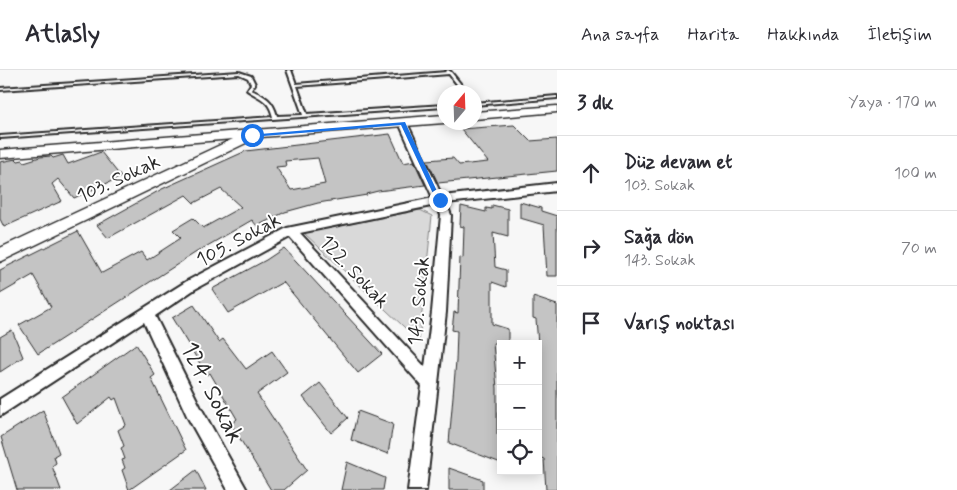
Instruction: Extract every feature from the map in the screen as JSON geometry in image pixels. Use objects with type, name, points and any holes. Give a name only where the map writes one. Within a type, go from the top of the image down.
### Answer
[{"type":"main road","points":[[482,115],[557,109]]},
{"type":"main road","name":"103. Sokak","points":[[0,154],[437,119]]},
{"type":"main road","name":"103. Sokak","points":[[0,255],[252,135]]},
{"type":"street","name":"143. Sokak","points":[[403,123],[446,215],[439,312],[417,490]]},
{"type":"street","name":"105. Sokak","points":[[0,408],[191,285],[291,231],[440,200],[557,187]]},
{"type":"street","name":"122. Sokak","points":[[291,231],[430,382]]},
{"type":"street","name":"124. Sokak","points":[[147,314],[194,412],[238,490]]},
{"type":"lane","points":[[289,70],[306,116]]},
{"type":"lane","points":[[295,85],[449,71],[460,85]]},
{"type":"lane","points":[[0,88],[239,73],[250,77],[253,84],[249,90],[266,98],[273,105],[275,118]]},
{"type":"lane","points":[[482,103],[557,97]]},
{"type":"lane","points":[[0,137],[437,107]]},
{"type":"shaded area","points":[[420,210],[432,216],[419,341],[304,233]]},
{"type":"building","points":[[514,125],[530,141],[557,139],[557,171],[438,183],[427,160],[453,158],[459,165],[488,162],[462,130],[482,130],[482,127]]},
{"type":"building","points":[[390,134],[403,163],[414,161],[425,185],[378,191],[367,195],[318,203],[285,212],[257,226],[252,220],[195,253],[38,354],[19,325],[51,307],[33,275],[0,294],[0,270],[78,231],[102,273],[141,252],[147,260],[181,238],[173,230],[193,218],[203,228],[241,207],[221,189],[194,203],[186,195],[108,238],[97,225],[162,189],[246,151]],"holes":[[[318,158],[325,184],[291,190],[276,167],[286,166],[285,161]]]},
{"type":"building","points":[[101,152],[121,177],[74,198],[58,179],[52,184],[62,201],[4,227],[0,219],[0,162],[16,159],[18,161],[23,160],[24,162],[40,157],[51,156],[53,158],[63,155],[68,164]]},
{"type":"building","points":[[520,202],[541,208],[541,211],[557,216],[557,276],[547,276],[544,225],[520,218]]},
{"type":"building","points":[[492,205],[508,209],[508,237],[493,233],[495,267],[506,270],[506,287],[492,282],[492,324],[508,329],[508,340],[497,340],[497,343],[493,343],[497,388],[497,461],[449,443],[457,331],[452,330],[454,312],[458,313],[460,257],[463,258],[464,227],[460,226],[461,206],[486,212],[486,208],[492,209]]},
{"type":"building","points":[[284,248],[382,354],[358,373],[283,282],[228,313],[212,289],[266,260]]},
{"type":"building","points":[[533,297],[557,305],[557,490],[546,490],[544,459],[542,458],[542,340],[538,340],[536,319],[533,318]]},
{"type":"building","points":[[194,305],[219,342],[223,339],[246,369],[272,351],[287,372],[257,394],[307,470],[284,490],[271,490],[231,424],[237,419],[210,373],[207,375],[172,318]]},
{"type":"building","points":[[12,330],[23,357],[0,372],[0,337]]},
{"type":"building","points":[[136,344],[155,375],[151,378],[186,450],[129,490],[122,470],[125,468],[122,460],[125,459],[121,448],[124,446],[118,430],[126,425],[116,398],[113,400],[111,397],[77,424],[62,397]]},
{"type":"building","points":[[320,383],[348,418],[331,433],[303,397]]},
{"type":"building","points":[[43,410],[59,453],[54,456],[56,463],[52,466],[61,490],[17,490],[1,437]]},
{"type":"building","points":[[358,411],[393,424],[388,454],[351,440]]},
{"type":"building","points":[[347,462],[385,478],[383,490],[341,490]]},
{"type":"building","points":[[449,468],[483,480],[483,490],[449,490]]},
{"type":"building","points":[[196,470],[206,490],[170,490]]},
{"type":"route","points":[[252,135],[403,123],[440,200]]}]
